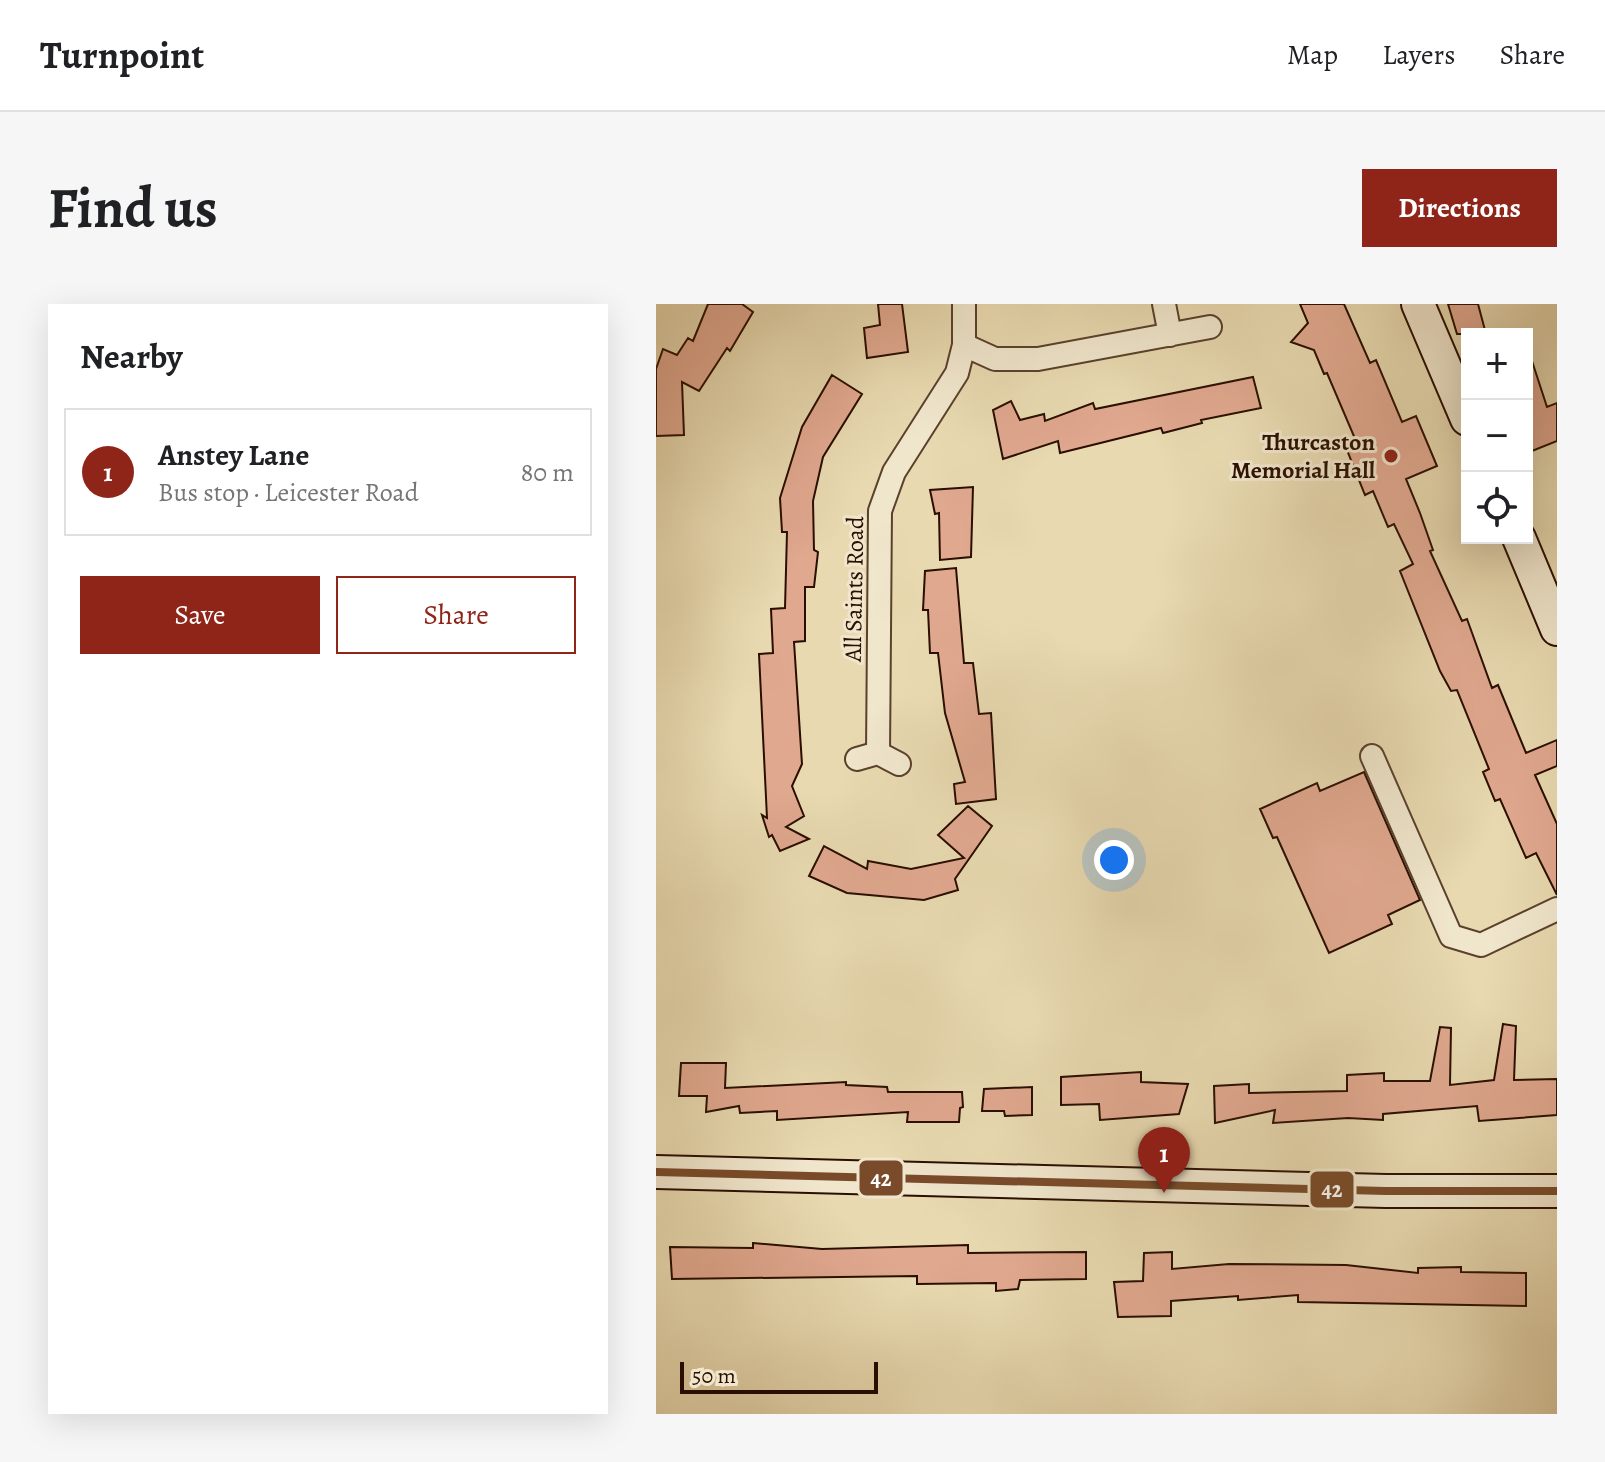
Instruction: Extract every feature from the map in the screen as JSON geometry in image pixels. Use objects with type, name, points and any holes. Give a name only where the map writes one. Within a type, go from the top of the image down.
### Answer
[{"type":"street","name":"All Saints Road","points":[[899,764],[867,756],[880,511],[894,472],[957,373],[964,345],[964,304]]},
{"type":"street","points":[[1164,304],[1170,335]]},
{"type":"street","points":[[1418,304],[1461,405]]},
{"type":"street","points":[[964,345],[995,359],[1038,359],[1210,327]]},
{"type":"street","points":[[1522,544],[1557,629]]},
{"type":"street","points":[[1372,756],[1451,936],[1481,945],[1557,909]]},
{"type":"street","points":[[656,1172],[1386,1191],[1557,1191]]},
{"type":"building","points":[[708,304],[742,304],[753,312],[730,351],[727,348],[699,391],[682,382],[684,435],[656,436],[656,369],[663,349],[677,355],[688,338],[693,341]]},
{"type":"building","points":[[878,304],[902,304],[908,352],[867,358],[864,328],[880,325]]},
{"type":"building","points":[[1300,304],[1344,304],[1370,363],[1376,360],[1402,422],[1416,416],[1437,466],[1406,479],[1433,550],[1430,551],[1462,621],[1467,619],[1492,688],[1498,685],[1526,753],[1557,740],[1557,766],[1535,775],[1557,824],[1557,895],[1536,853],[1526,858],[1500,799],[1495,801],[1483,772],[1489,769],[1457,690],[1451,691],[1440,671],[1400,571],[1413,564],[1394,524],[1388,527],[1373,491],[1365,495],[1345,445],[1356,441],[1327,373],[1324,374],[1314,350],[1291,342],[1308,323]]},
{"type":"building","points":[[1448,304],[1478,304],[1484,328],[1461,328],[1461,334],[1457,334]]},
{"type":"building","points":[[1533,364],[1547,407],[1557,403],[1557,441],[1533,451]]},
{"type":"building","points":[[832,375],[862,394],[823,457],[813,501],[814,550],[818,552],[814,587],[805,587],[805,641],[794,642],[802,764],[792,786],[804,816],[786,827],[809,839],[780,851],[772,835],[769,837],[762,815],[767,818],[759,654],[773,653],[771,609],[785,608],[787,532],[782,532],[780,498],[802,427]]},
{"type":"building","points":[[1253,377],[1261,408],[1201,420],[1202,423],[1163,433],[1161,428],[1060,453],[1058,441],[1003,459],[993,410],[1011,401],[1020,420],[1044,414],[1045,421],[1093,403],[1095,409]]},
{"type":"building","points":[[973,487],[971,557],[940,560],[939,513],[935,514],[930,490]]},
{"type":"building","points":[[956,568],[964,663],[973,663],[979,714],[991,713],[996,799],[956,804],[954,784],[965,782],[945,713],[938,653],[930,653],[928,610],[923,610],[925,571]]},
{"type":"building","points":[[1364,772],[1420,900],[1388,915],[1392,924],[1329,953],[1277,837],[1273,838],[1260,809],[1317,783],[1320,791]]},
{"type":"building","points":[[968,806],[992,826],[955,879],[958,890],[924,900],[847,893],[809,876],[824,846],[867,869],[868,861],[911,869],[964,858],[938,835]]},
{"type":"building","points":[[1503,1024],[1516,1026],[1514,1080],[1557,1079],[1557,1115],[1479,1121],[1477,1106],[1383,1114],[1383,1120],[1348,1118],[1273,1123],[1275,1110],[1215,1123],[1214,1086],[1249,1084],[1249,1093],[1347,1091],[1347,1075],[1384,1073],[1384,1081],[1430,1081],[1440,1027],[1451,1028],[1450,1085],[1494,1080]]},
{"type":"building","points":[[681,1063],[726,1063],[725,1088],[846,1082],[846,1085],[887,1087],[888,1092],[962,1092],[963,1107],[960,1108],[959,1122],[907,1122],[908,1112],[777,1120],[777,1111],[740,1113],[739,1106],[706,1112],[707,1096],[679,1096]]},
{"type":"building","points":[[1141,1072],[1141,1082],[1188,1084],[1179,1114],[1100,1120],[1099,1104],[1061,1105],[1061,1077]]},
{"type":"building","points":[[1032,1087],[1032,1115],[1005,1116],[1004,1111],[982,1111],[984,1089]]},
{"type":"building","points":[[753,1243],[822,1249],[968,1245],[968,1253],[1086,1252],[1086,1279],[1020,1280],[1018,1289],[996,1291],[996,1283],[917,1284],[917,1276],[672,1279],[670,1247],[753,1248]]},
{"type":"building","points":[[1172,1252],[1172,1269],[1229,1264],[1346,1265],[1418,1273],[1418,1268],[1461,1267],[1461,1272],[1526,1273],[1526,1306],[1298,1302],[1298,1295],[1238,1300],[1238,1296],[1171,1301],[1171,1316],[1118,1317],[1114,1282],[1143,1281],[1144,1253]]},
{"type":"transit line","name":"42","points":[[656,1172],[1386,1191],[1557,1191]]},
{"type":"place","name":"Thurcaston Memorial Hall","points":[[1391,456]]},
{"type":"place","name":"Anstey Lane","points":[[1164,1193]]}]
